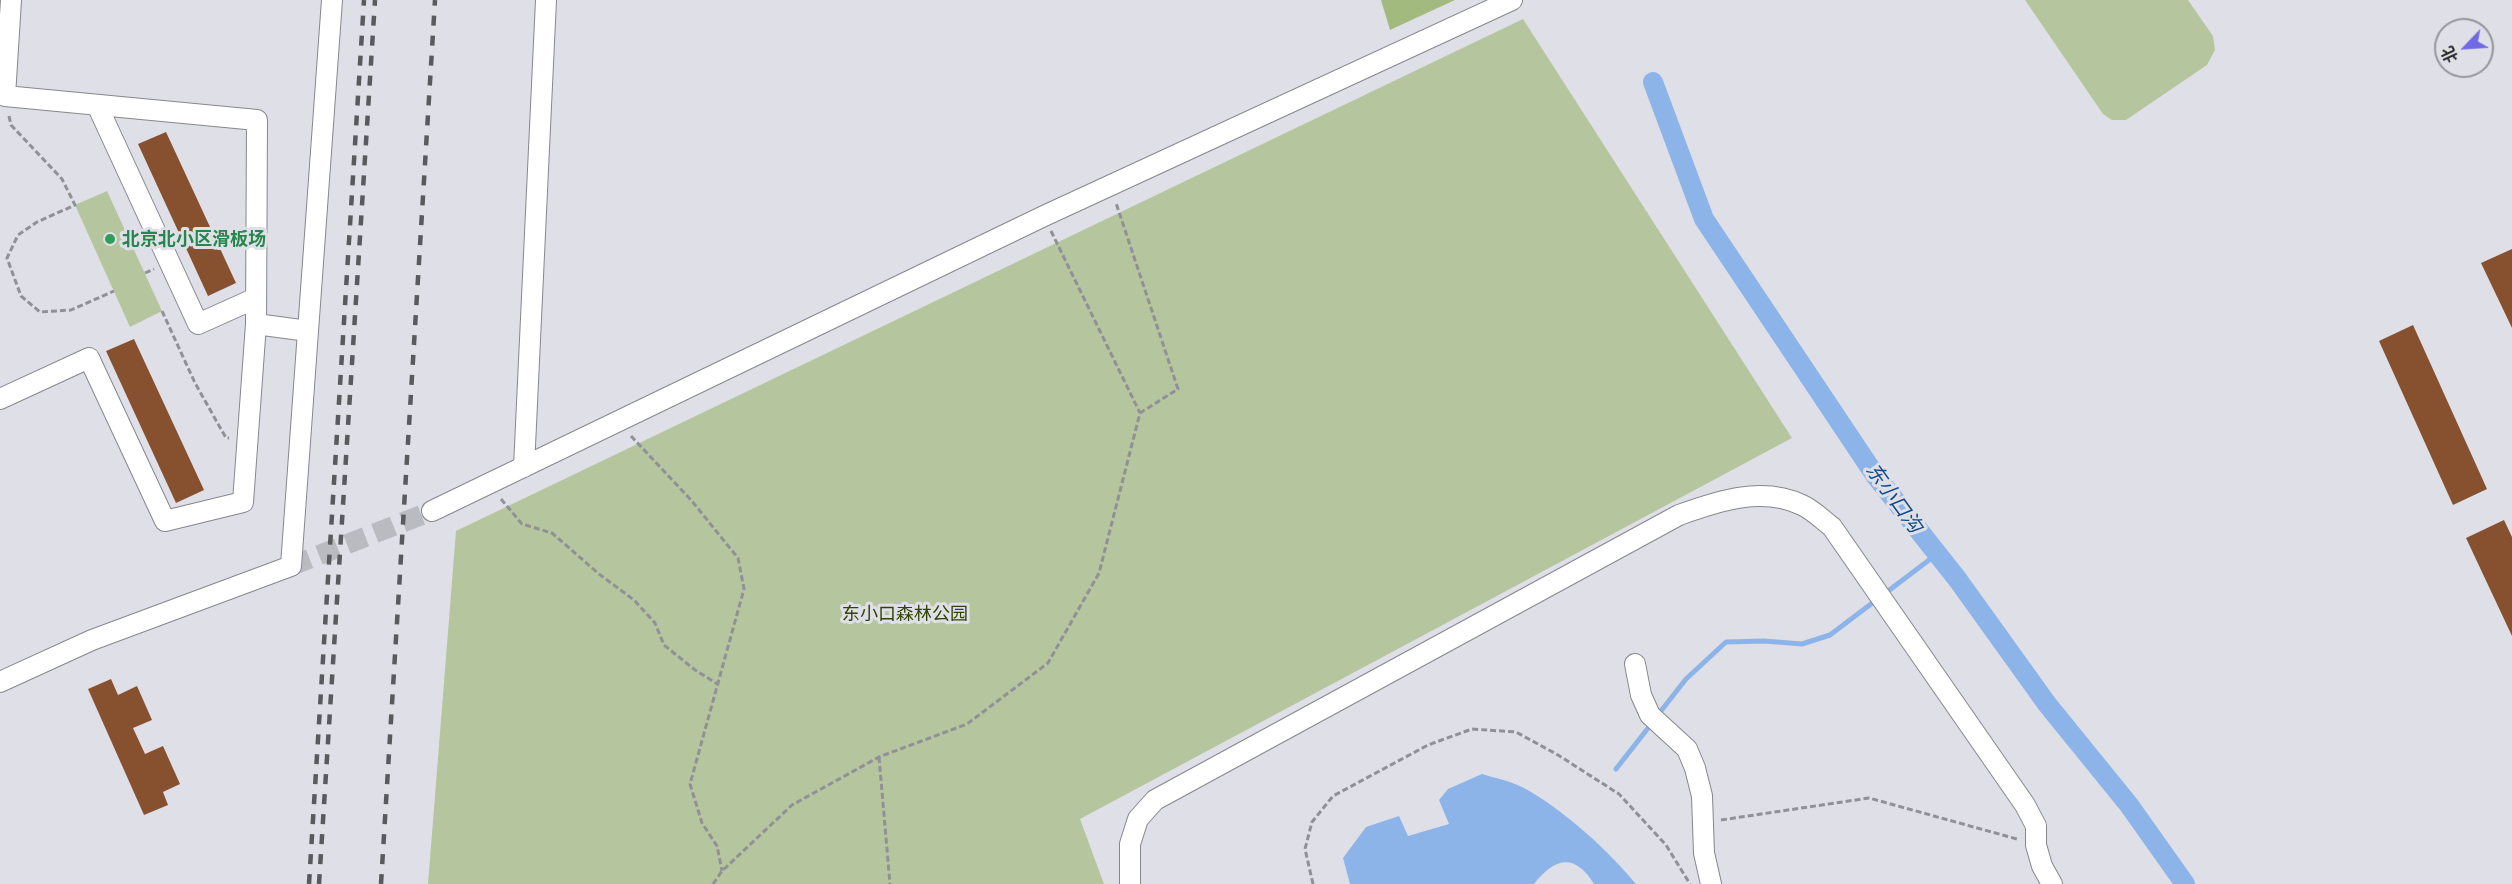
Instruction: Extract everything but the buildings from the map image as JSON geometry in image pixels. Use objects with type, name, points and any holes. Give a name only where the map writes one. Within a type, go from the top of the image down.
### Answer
[{"type":"street","points":[[0,399],[89,358],[165,521],[243,502],[256,324],[257,120],[5,96],[11,0]]},
{"type":"street","points":[[0,682],[92,639],[291,566],[332,0]]},
{"type":"street","points":[[524,466],[546,0]]},
{"type":"street","points":[[432,511],[1044,216],[1512,0]]},
{"type":"street","points":[[97,105],[198,324],[256,298]]},
{"type":"street","points":[[256,324],[308,331]]},
{"type":"street","points":[[1130,884],[1130,844],[1138,819],[1155,800],[1679,515],[1711,503],[1739,497],[1773,495],[1803,505],[1832,527],[2025,805],[2036,826],[2036,844],[2042,866],[2052,884]]},
{"type":"street","points":[[1635,664],[1641,695],[1656,720],[1687,750],[1695,768],[1702,796],[1704,853],[1711,884]]},
{"type":"path","points":[[5,96],[11,126],[62,179],[75,205],[37,222],[18,235],[7,258],[21,296],[40,312],[71,310],[114,291]]},
{"type":"path","points":[[1110,185],[1178,389],[1140,413]]},
{"type":"path","points":[[713,884],[722,871],[792,805],[879,757],[967,724],[1048,663],[1099,573],[1140,413],[1044,216]]},
{"type":"path","points":[[162,311],[195,383],[226,438],[247,441]]},
{"type":"path","points":[[616,422],[691,500],[738,558],[744,589],[690,784],[702,823],[717,846],[722,871]]},
{"type":"path","points":[[488,484],[522,524],[552,533],[598,574],[634,600],[655,623],[664,645],[695,670],[719,685]]},
{"type":"path","points":[[1313,884],[1305,849],[1312,822],[1333,796],[1428,745],[1472,729],[1516,732],[1558,755],[1619,794],[1666,845],[1690,884]]},
{"type":"path","points":[[879,757],[890,884]]},
{"type":"path","points":[[1704,822],[1869,798],[2036,844]]},
{"type":"green space","points":[[1381,0],[1455,0],[1390,30]]},
{"type":"green space","points":[[2025,0],[2188,0],[2213,36],[2215,50],[2207,65],[2126,120],[2112,120],[2103,114]]},
{"type":"green space","name":"东小口森林公园","points":[[1523,19],[1792,438],[1080,819],[1104,884],[428,884],[456,531]]},
{"type":"green space","name":"北京北小区滑板场","points":[[107,191],[162,311],[130,327],[75,205]]},
{"type":"water","points":[[1482,774],[1522,787],[1553,807],[1598,844],[1636,884],[1594,884],[1580,867],[1565,862],[1550,868],[1534,884],[1350,884],[1343,858],[1366,827],[1399,816],[1408,836],[1449,824],[1439,800],[1448,789]]},
{"type":"waterway","name":"东小口沟","points":[[1653,82],[1704,219],[1875,475],[1958,580],[2047,704],[2129,805],[2185,884]]},
{"type":"waterway","points":[[1657,716],[1686,679],[1726,642],[1764,641],[1802,644],[1830,635],[1937,554]]},
{"type":"waterway","points":[[1616,769],[1652,723]]},
{"type":"tunnel","points":[[291,566],[432,511]]},
{"type":"railway","points":[[309,884],[364,0]]},
{"type":"railway","points":[[319,884],[375,0]]},
{"type":"railway","points":[[381,884],[435,0]]},
{"type":"place","name":"北京北小区滑板场","points":[[110,239]]}]
